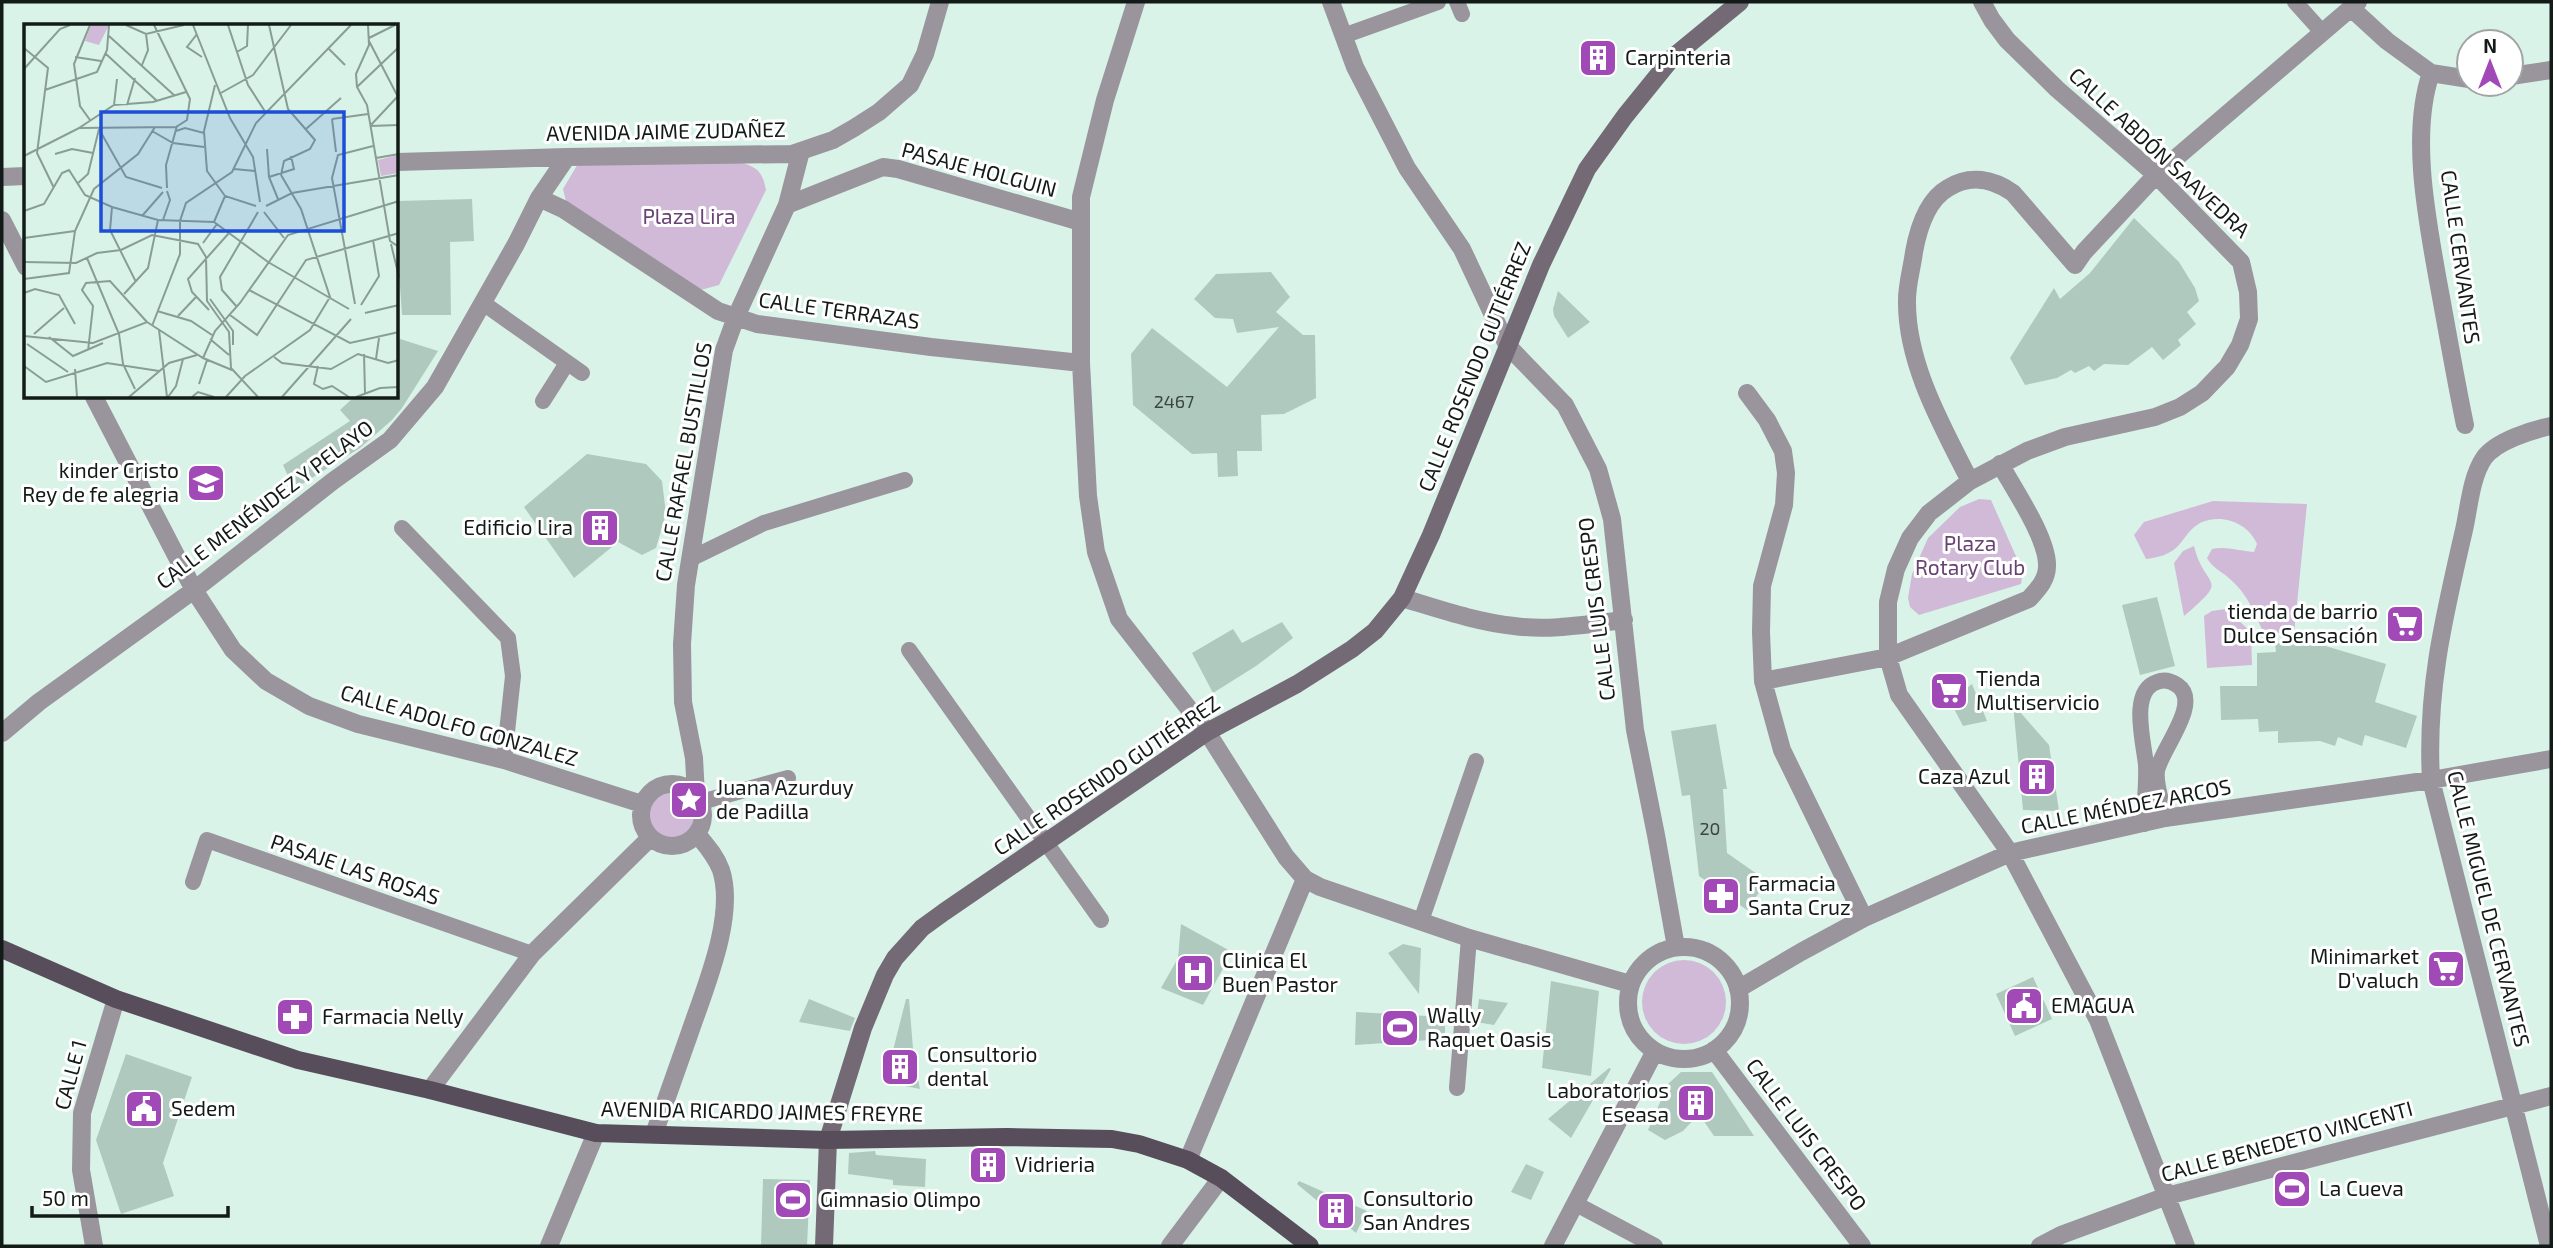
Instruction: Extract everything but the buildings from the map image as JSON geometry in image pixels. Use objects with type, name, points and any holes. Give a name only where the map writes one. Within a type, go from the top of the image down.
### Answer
[{"type":"main road","name":"AVENIDA RICARDO JAIMES FREYRE","points":[[2,949],[116,999],[298,1060],[430,1090],[596,1133],[828,1140],[1007,1136],[1112,1139],[1139,1144],[1188,1160],[1221,1178],[1310,1246]]},
{"type":"street","name":"AVENIDA JAIME ZUDAÑEZ","points":[[399,162],[792,154],[833,140],[855,128],[879,112],[910,85],[925,54],[940,2]]},
{"type":"street","points":[[1136,2],[1105,100],[1081,197],[1081,363],[1090,507],[1096,552],[1119,619],[1207,732],[1286,857],[1306,879],[1320,887],[1469,938],[1630,984]]},
{"type":"street","name":"CALLE LUIS CRESPO","points":[[1331,2],[1355,67],[1407,169],[1462,248],[1507,345],[1565,405],[1598,469],[1612,519],[1635,730],[1657,835],[1676,947]]},
{"type":"street","name":"CALLE ABDÓN SAAVEDRA","points":[[1982,2],[2007,40],[2057,89],[2156,175],[2241,262],[2248,292],[2249,319],[2240,345],[2227,367],[2202,393],[2180,407],[2154,417],[2065,437],[2027,451],[1970,481],[1929,513],[1910,538],[1896,569],[1888,602],[1888,657],[1899,695],[2010,853],[2098,1020],[2186,1246]]},
{"type":"street","name":"CALLE ROSENDO GUTIÉRREZ","points":[[824,1246],[828,1140],[863,1028],[895,958],[922,928],[1207,732],[1297,684],[1375,631],[1402,598],[1431,535],[1541,265],[1587,169],[1672,58],[1732,4]]},
{"type":"street","points":[[1970,481],[1939,420],[1920,370],[1910,333],[1907,299],[1917,234],[1932,205],[1948,188],[1962,182],[1984,179],[2003,186],[2013,193],[2075,265],[2156,175],[2354,5],[2387,41],[2431,73],[2455,77]]},
{"type":"street","points":[[2525,74],[2551,70]]},
{"type":"street","name":"CALLE CERVANTES","points":[[2431,73],[2424,94],[2422,120],[2425,207],[2465,425]]},
{"type":"street","name":"CALLE RAFAEL BUSTILLOS","points":[[698,799],[694,758],[683,702],[682,644],[690,559],[724,350],[736,317],[787,205],[801,151]]},
{"type":"street","name":"CALLE MENÉNDEZ Y PELAYO","points":[[2,733],[38,702],[194,590],[390,440],[435,387],[539,198],[567,157]]},
{"type":"street","name":"PASAJE HOLGUIN","points":[[787,205],[883,167],[1081,222]]},
{"type":"street","points":[[2,177],[24,176]]},
{"type":"street","name":"CALLE TERRAZAS","points":[[539,198],[563,209],[718,311],[757,324],[1081,363]]},
{"type":"street","points":[[2,220],[24,263]]},
{"type":"street","points":[[1747,393],[1783,450],[1786,473],[1784,505],[1762,586],[1763,681],[1782,750],[1864,918]]},
{"type":"street","name":"CALLE ADOLFO GONZALEZ","points":[[95,399],[194,590],[233,650],[266,681],[309,706],[358,724],[504,760],[642,804]]},
{"type":"street","name":"CALLE MIGUEL DE CERVANTES","points":[[2549,1246],[2431,780],[2429,742],[2432,688],[2440,639],[2475,482],[2484,458],[2496,448],[2531,430],[2551,426]]},
{"type":"street","points":[[1763,681],[1888,657],[2029,599],[2043,584],[2048,566],[2043,544],[2000,464]]},
{"type":"street","points":[[1402,598],[1487,622],[1517,627],[1580,625],[1624,620]]},
{"type":"street","name":"CALLE MÉNDEZ ARCOS","points":[[1738,989],[1864,918],[2010,853],[2165,818],[2551,760]]},
{"type":"street","points":[[662,785],[681,785],[698,799],[703,819],[697,834],[680,846],[669,847],[650,838],[641,822],[642,804],[647,796],[662,785]]},
{"type":"street","points":[[654,1134],[716,954],[723,920],[721,871],[714,855],[697,834]]},
{"type":"street","points":[[430,1090],[532,954],[650,838]]},
{"type":"street","points":[[1188,1160],[1306,879]]},
{"type":"street","points":[[1676,947],[1692,947],[1708,952],[1722,961],[1732,974],[1738,989],[1738,1017],[1733,1030],[1714,1050],[1685,1059],[1655,1051],[1643,1042],[1631,1022],[1627,999],[1630,984],[1648,959],[1661,951],[1676,947]]},
{"type":"street","name":"CALLE 1","points":[[94,1246],[80,1170],[82,1113],[116,999]]},
{"type":"street","name":"CALLE LUIS CRESPO","points":[[1714,1050],[1863,1246]]},
{"type":"street","points":[[1553,1246],[1655,1051]]},
{"type":"street","name":"CALLE BENEDETO VINCENTI","points":[[2040,1246],[2061,1235],[2167,1196],[2551,1096]]},
{"type":"street","points":[[549,1246],[596,1133]]},
{"type":"street","points":[[1170,1246],[1221,1178]]},
{"type":"lane","points":[[1343,36],[1438,2]]},
{"type":"lane","points":[[2295,2],[2322,32]]},
{"type":"lane","points":[[483,303],[582,373]]},
{"type":"lane","points":[[543,401],[567,363]]},
{"type":"lane","points":[[690,559],[764,523],[905,480]]},
{"type":"lane","points":[[402,528],[508,638],[513,676],[504,760]]},
{"type":"lane","points":[[909,650],[1101,920]]},
{"type":"lane","points":[[2144,824],[2146,766],[2140,716],[2144,692],[2153,683],[2163,680],[2175,683],[2184,690],[2187,700],[2157,775],[2165,818]]},
{"type":"lane","points":[[1420,921],[1476,761]]},
{"type":"lane","points":[[698,799],[788,778]]},
{"type":"lane","name":"PASAJE LAS ROSAS","points":[[193,882],[206,840],[532,954]]},
{"type":"lane","points":[[1457,1088],[1469,938]]},
{"type":"lane","points":[[1576,1203],[1655,1246]]},
{"type":"green space","name":"Plaza Lira","points":[[736,161],[757,170],[766,190],[719,285],[697,291],[566,201],[563,189],[579,162]]},
{"type":"green space","name":"Plaza Rotary Club","points":[[1979,499],[1991,500],[2023,572],[2021,584],[1919,615],[1910,607],[1908,598],[1912,574],[1928,538],[1960,507]]},
{"type":"green space","points":[[2213,501],[2307,504],[2294,634],[2263,632],[2242,591],[2207,558],[2212,549],[2217,548],[2254,552],[2257,544],[2241,525],[2225,520],[2208,520],[2193,528],[2174,550],[2146,559],[2134,535],[2144,522]]},
{"type":"green space","points":[[2194,546],[2211,582],[2211,588],[2184,616],[2174,563],[2183,551]]},
{"type":"green space","points":[[2226,609],[2251,632],[2252,665],[2207,668],[2204,616],[2212,611]]},
{"type":"green space","points":[[672,793],[681,794],[688,800],[694,807],[694,825],[688,832],[681,838],[672,839],[663,838],[656,832],[650,825],[649,816],[650,807],[656,800],[663,794]]},
{"type":"green space","points":[[1684,960],[1700,963],[1714,972],[1723,986],[1726,1002],[1723,1018],[1714,1032],[1700,1041],[1684,1044],[1668,1041],[1654,1032],[1645,1018],[1642,1002],[1645,986],[1654,972],[1668,963]]},
{"type":"place","name":"Carpinteria","points":[[1598,58]]},
{"type":"place","name":"kinder Cristo Rey de fe alegria","points":[[206,483]]},
{"type":"place","name":"Edificio Lira","points":[[600,528]]},
{"type":"place","name":"tienda de barrio Dulce Sensación","points":[[2405,624]]},
{"type":"place","name":"Tienda Multiservicio","points":[[1949,691]]},
{"type":"place","name":"Caza Azul","points":[[2037,777]]},
{"type":"place","name":"Juana Azurduy de Padilla","points":[[689,800]]},
{"type":"place","name":"Farmacia Santa Cruz","points":[[1721,896]]},
{"type":"place","name":"Minimarket D'valuch","points":[[2446,969]]},
{"type":"place","name":"Clinica El Buen Pastor","points":[[1195,973]]},
{"type":"place","name":"EMAGUA","points":[[2024,1006]]},
{"type":"place","name":"Farmacia Nelly","points":[[295,1017]]},
{"type":"place","name":"Wally Raquet Oasis","points":[[1400,1028]]},
{"type":"place","name":"Consultorio dental","points":[[900,1067]]},
{"type":"place","name":"Laboratorios Eseasa","points":[[1696,1103]]},
{"type":"place","name":"Sedem","points":[[144,1109]]},
{"type":"place","name":"Vidrieria","points":[[988,1165]]},
{"type":"place","name":"La Cueva","points":[[2292,1189]]},
{"type":"place","name":"Gimnasio Olimpo","points":[[793,1200]]},
{"type":"place","name":"Consultorio San Andres","points":[[1336,1211]]}]
